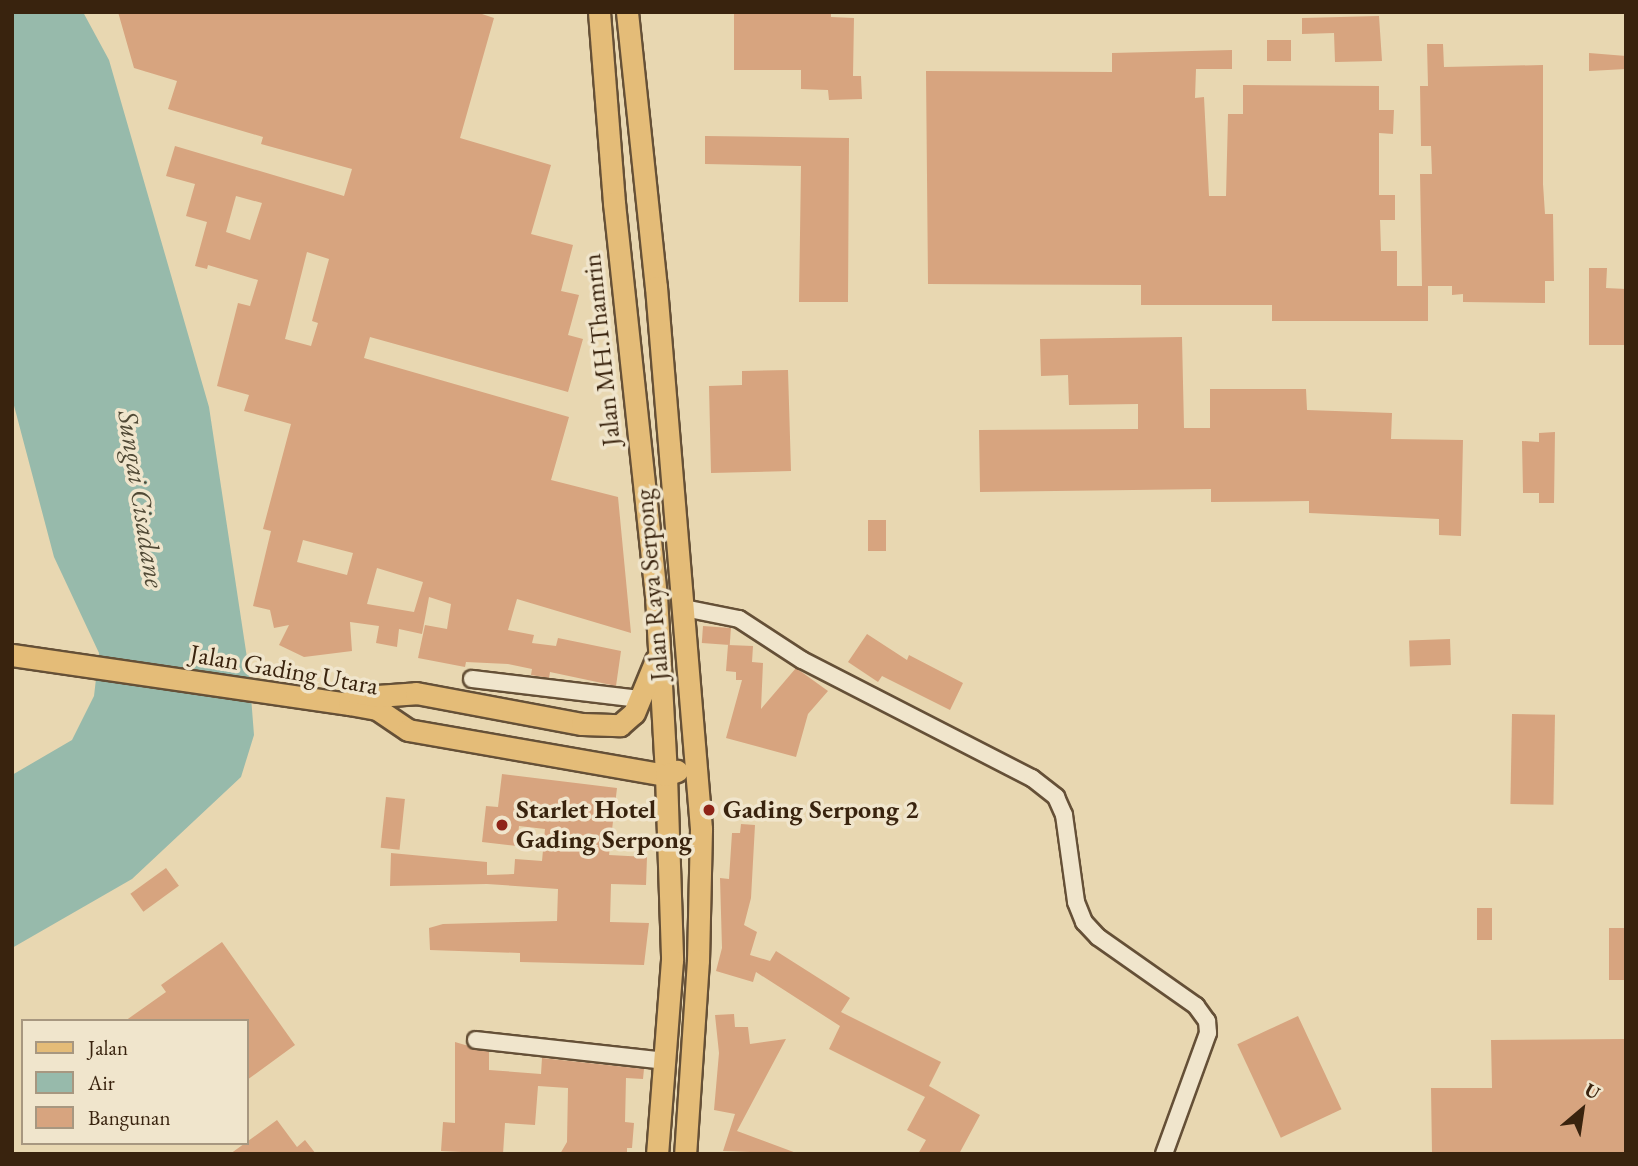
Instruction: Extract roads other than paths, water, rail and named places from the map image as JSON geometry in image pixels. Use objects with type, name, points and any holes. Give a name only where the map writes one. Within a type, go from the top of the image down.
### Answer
[{"type":"main road","name":"Jalan MH.Thamrin","points":[[599,12],[614,203],[656,595],[657,660],[666,775]]},
{"type":"main road","name":"Jalan Raya Serpong","points":[[627,12],[684,608],[701,829],[698,960],[685,1154]]},
{"type":"main road","name":"Jalan Gading Utara","points":[[12,643],[349,698],[377,709],[408,730],[666,775]]},
{"type":"main road","name":"Jalan Gading Utara","points":[[12,655],[349,698],[416,693],[582,724],[615,725],[625,723],[640,699],[657,660]]},
{"type":"main road","points":[[657,1154],[673,960],[666,775],[680,770],[695,748]]},
{"type":"street","points":[[684,608],[739,619],[803,660],[1032,779],[1056,797],[1064,815],[1076,902],[1084,922],[1098,937],[1196,1006],[1208,1021],[1208,1033],[1164,1154]]},
{"type":"street","points":[[472,679],[640,699]]},
{"type":"street","points":[[476,1040],[665,1061]]},
{"type":"water","name":"Sungai Cisadane","points":[[12,12],[83,12],[109,60],[209,407],[249,671],[254,735],[241,777],[132,879],[12,948],[12,775],[72,740],[94,696],[99,653],[54,557],[12,398]]},
{"type":"place","name":"Gading Serpong 2","points":[[709,810]]},
{"type":"place","name":"Starlet Hotel Gading Serpong","points":[[502,825]]}]
